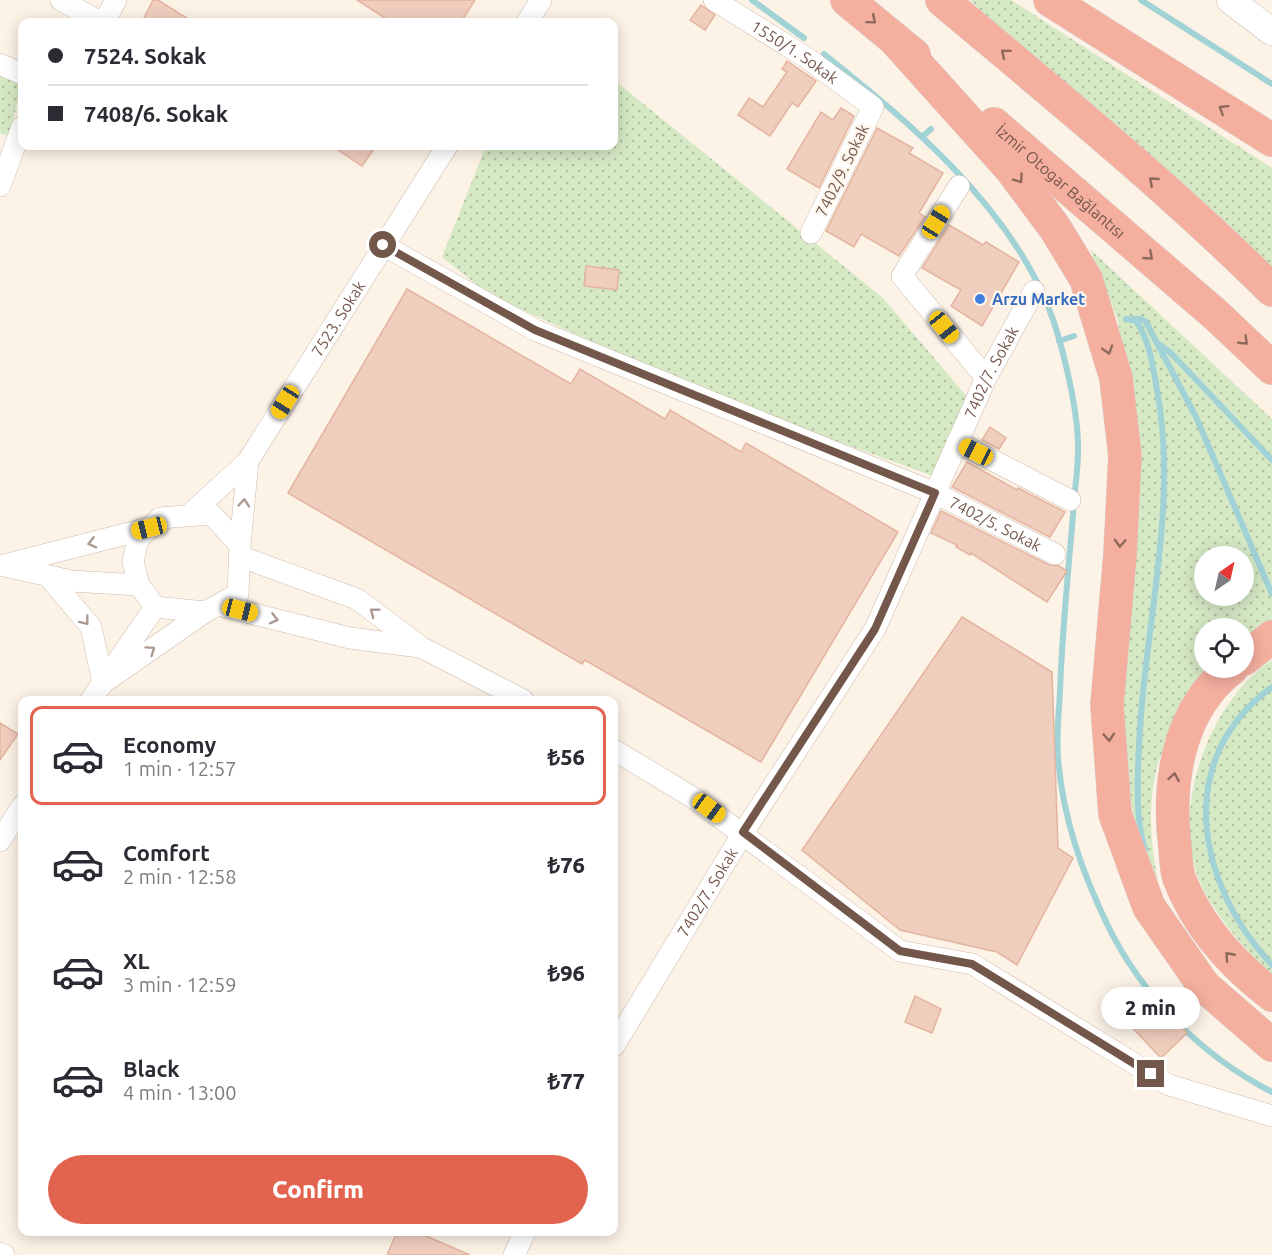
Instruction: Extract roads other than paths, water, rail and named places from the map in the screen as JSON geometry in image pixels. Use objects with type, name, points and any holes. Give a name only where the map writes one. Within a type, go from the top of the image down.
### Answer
[{"type":"highway","name":"İzmir Otogar Bağlantısı","points":[[847,0],[1216,315],[1272,368]]},
{"type":"highway","points":[[942,0],[1220,239],[1272,290]]},
{"type":"highway","points":[[1050,0],[1272,140]]},
{"type":"highway","points":[[896,41],[1011,169],[1055,228],[1086,279],[1116,378],[1125,456],[1120,555],[1107,705],[1115,814],[1149,907],[1204,986],[1272,1045]]},
{"type":"highway","points":[[1254,651],[1272,637]]},
{"type":"highway","points":[[1219,678],[1200,703],[1181,742],[1172,784],[1172,825],[1179,877],[1207,931],[1250,979],[1272,995]]},
{"type":"street","points":[[61,0],[95,18]]},
{"type":"street","points":[[105,18],[116,0]]},
{"type":"street","points":[[530,18],[541,0]]},
{"type":"street","name":"1550/1. Sokak","points":[[714,0],[807,58],[873,107]]},
{"type":"street","points":[[1230,0],[1272,32]]},
{"type":"street","points":[[0,64],[18,72]]},
{"type":"street","name":"7402/9. Sokak","points":[[811,233],[873,107]]},
{"type":"street","points":[[0,186],[18,137]]},
{"type":"street","name":"7523. Sokak","points":[[248,461],[444,150]]},
{"type":"street","points":[[959,186],[902,276],[986,378]]},
{"type":"street","name":"7402/5. Sokak","points":[[383,245],[535,330],[935,493],[1054,554]]},
{"type":"street","name":"7402/7. Sokak","points":[[618,1039],[743,832],[875,629],[986,378],[1034,291]]},
{"type":"street","points":[[957,442],[1070,501]]},
{"type":"street","points":[[188,516],[248,461]]},
{"type":"street","points":[[97,692],[211,608],[238,594],[248,461]]},
{"type":"street","points":[[155,607],[139,585],[133,562],[138,538],[160,518],[211,514],[240,551],[357,599],[421,647],[515,696]]},
{"type":"street","points":[[1,566],[149,528]]},
{"type":"street","points":[[1,566],[71,581],[139,585]]},
{"type":"street","points":[[48,576],[91,627],[97,692]]},
{"type":"street","points":[[155,607],[211,608],[350,638],[421,647]]},
{"type":"street","points":[[97,692],[155,607]]},
{"type":"street","points":[[618,752],[692,796],[900,951],[972,964],[1169,1085],[1272,1116]]},
{"type":"street","points":[[0,841],[18,812]]},
{"type":"street","points":[[514,1255],[523,1236]]},
{"type":"waterway","points":[[752,0],[804,38]]},
{"type":"waterway","points":[[1141,0],[1272,84]]},
{"type":"waterway","points":[[824,54],[921,136],[981,199],[1030,268],[1048,306],[1068,374],[1078,443],[1057,733],[1061,781],[1069,824],[1082,865],[1108,926],[1139,977],[1177,1022],[1199,1042],[1222,1061],[1272,1092]]},
{"type":"waterway","points":[[922,137],[931,129]]},
{"type":"waterway","points":[[1126,319],[1136,321],[1145,337],[1157,390],[1163,432],[1163,516],[1138,757],[1139,822],[1145,850]]},
{"type":"waterway","points":[[1133,319],[1146,322],[1196,417],[1272,594]]},
{"type":"waterway","points":[[1059,341],[1074,336]]},
{"type":"waterway","points":[[1160,345],[1171,353],[1272,460]]},
{"type":"waterway","points":[[1272,687],[1240,717],[1219,750],[1208,786],[1206,823],[1213,861],[1226,898],[1246,933],[1272,965]]},
{"type":"place","name":"Arzu Market","points":[[980,299]]}]
